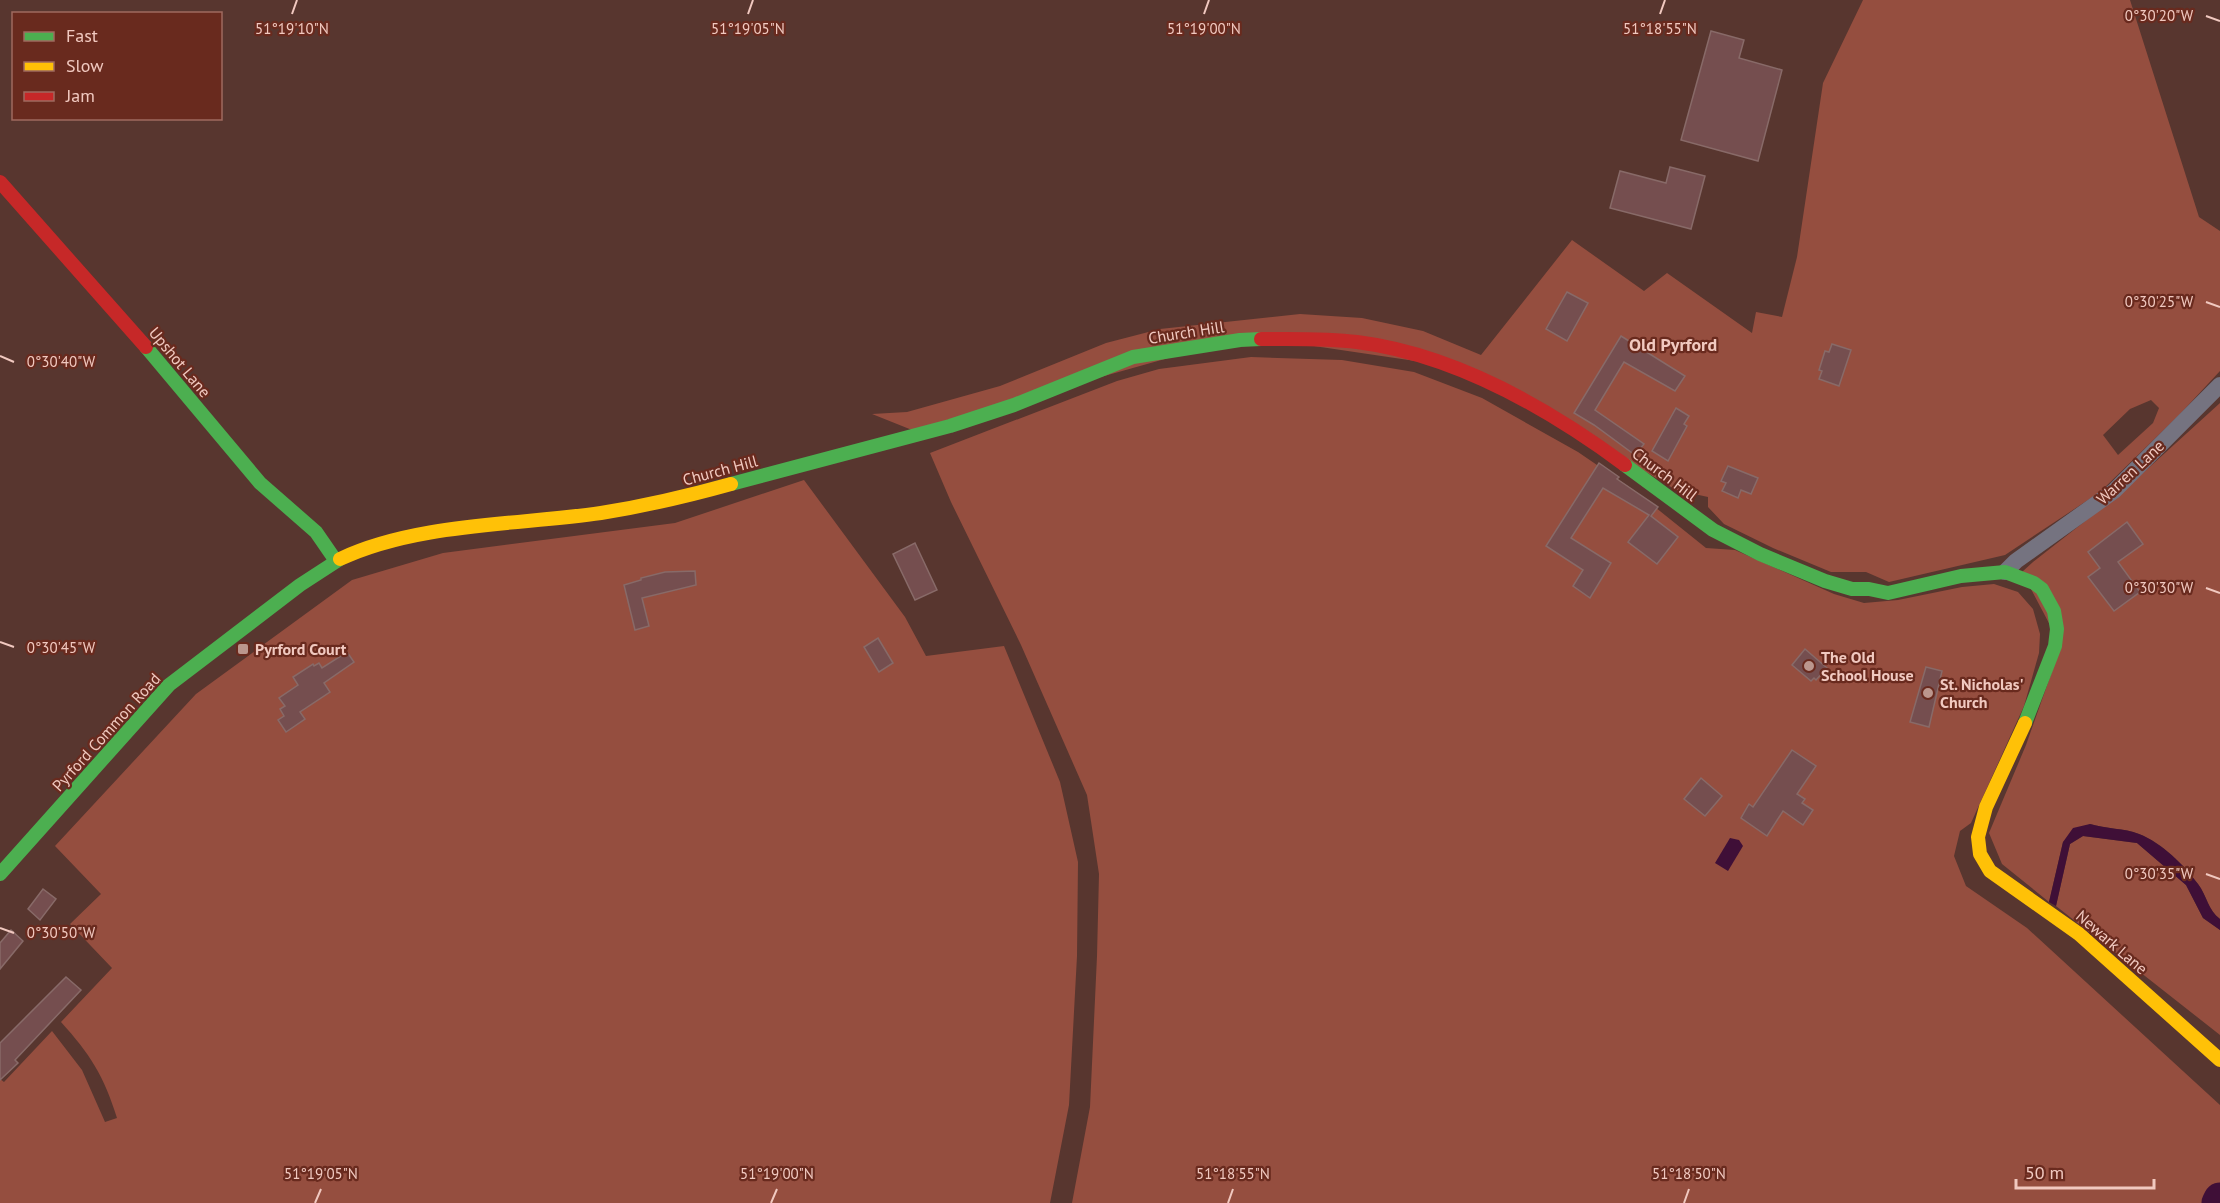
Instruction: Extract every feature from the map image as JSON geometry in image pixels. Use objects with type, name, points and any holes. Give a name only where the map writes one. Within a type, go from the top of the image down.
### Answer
[{"type":"main road","name":"Upshot Lane","points":[[0,182],[126,323],[260,483],[316,532],[336,561]]},
{"type":"main road","name":"Church Hill","points":[[336,561],[368,547],[422,534],[601,513],[667,501],[950,426],[1014,405],[1133,357],[1240,340],[1277,339],[1357,342],[1386,347],[1423,356],[1466,373],[1570,426],[1693,516],[1734,542],[1825,581],[1852,589],[1869,589],[1888,593],[1961,576],[2005,572]]},
{"type":"main road","name":"Pyrford Common Road","points":[[0,874],[169,685],[262,613],[336,561]]},
{"type":"main road","name":"Newark Lane","points":[[2005,572],[2019,576],[2042,590],[2054,611],[2057,629],[2055,646],[2033,706],[1986,807],[1978,837],[1980,854],[1990,871],[2079,934],[2220,1060]]},
{"type":"street","name":"Warren Lane","points":[[2005,572],[2016,561],[2114,491],[2220,385]]},
{"type":"shaded area","points":[[1863,0],[2130,0],[2199,217],[2220,231],[2220,371],[2179,415],[2100,492],[2005,555],[1889,582],[1866,572],[1831,572],[1773,548],[1724,524],[1708,507],[1708,497],[1676,490],[1476,370],[1247,336],[912,430],[872,414],[907,412],[1000,386],[1106,343],[1160,329],[1300,314],[1362,318],[1423,331],[1481,355],[1572,240],[1644,291],[1667,273],[1752,333],[1756,312],[1782,317],[1797,257],[1823,83]],"holes":[[[2151,400],[2159,408],[2153,423],[2118,455],[2103,435],[2130,409]]]},
{"type":"shaded area","points":[[1251,357],[1342,360],[1414,372],[1482,398],[1578,452],[1635,491],[1706,548],[1735,550],[1834,594],[1864,603],[1898,600],[1962,587],[1994,584],[2018,592],[2033,609],[2040,634],[2039,653],[2024,706],[1971,823],[1960,831],[1954,856],[1966,886],[2027,928],[2220,1105],[2220,1203],[1072,1203],[1090,1107],[1097,956],[1099,874],[1087,795],[1021,645],[951,502],[930,453],[1117,381],[1159,369]]},
{"type":"shaded area","points":[[2220,403],[2220,919],[2192,877],[2164,849],[2148,838],[2133,832],[2090,824],[2063,842],[2049,902],[2002,864],[1989,833],[2026,745],[2061,646],[2022,572],[2121,493]]},
{"type":"shaded area","points":[[804,480],[905,617],[926,656],[1004,646],[1060,782],[1078,862],[1077,956],[1069,1105],[1050,1203],[0,1203],[0,1079],[4,1082],[52,1031],[82,1070],[105,1122],[117,1118],[95,1066],[61,1022],[112,968],[70,924],[101,894],[55,846],[196,694],[352,580],[443,553],[675,523]],"holes":[[[878,639],[893,663],[879,672],[864,647]]]},
{"type":"shaded area","points":[[2090,824],[2133,832],[2148,838],[2164,849],[2186,869],[2198,884],[2220,919],[2220,930],[2203,918],[2186,885],[2137,843],[2083,836],[2070,844],[2056,906],[2049,902],[2063,842],[2073,828]]},
{"type":"shaded area","points":[[2083,836],[2137,843],[2186,885],[2203,918],[2220,930],[2220,1035],[2056,906],[2070,844]]},
{"type":"shaded area","points":[[1730,838],[1739,840],[1743,846],[1728,871],[1715,863]]},
{"type":"building","points":[[1711,31],[1744,40],[1739,58],[1782,70],[1758,161],[1681,140]]},
{"type":"building","points":[[1670,167],[1705,176],[1691,229],[1610,208],[1620,171],[1666,183]]},
{"type":"building","points":[[1567,292],[1588,303],[1567,341],[1546,329]]},
{"type":"building","points":[[1621,336],[1685,376],[1675,391],[1624,362],[1595,410],[1644,444],[1635,455],[1574,413]]},
{"type":"building","points":[[1832,344],[1851,350],[1839,386],[1819,379],[1822,371],[1819,370],[1825,351],[1829,352]]},
{"type":"building","points":[[1676,408],[1689,416],[1684,424],[1687,426],[1668,461],[1652,451]]},
{"type":"building","points":[[1599,463],[1619,477],[1617,479],[1658,507],[1651,516],[1678,537],[1657,564],[1628,542],[1649,515],[1603,488],[1571,538],[1611,563],[1590,598],[1573,586],[1583,570],[1546,546]]},
{"type":"building","points":[[1728,466],[1758,478],[1751,494],[1741,490],[1738,498],[1722,491],[1726,483],[1721,481]]},
{"type":"building","points":[[2127,522],[2143,544],[2118,562],[2140,592],[2114,611],[2088,577],[2100,568],[2088,552]]},
{"type":"building","points":[[915,543],[937,590],[915,600],[893,554]]},
{"type":"building","points":[[695,571],[696,585],[642,598],[649,626],[635,630],[624,585],[665,572]]},
{"type":"building","points":[[878,638],[893,663],[879,672],[864,647]]},
{"type":"building","name":"The Old School House","points":[[1805,649],[1827,668],[1816,680],[1814,678],[1811,681],[1792,665]]},
{"type":"building","points":[[347,652],[354,662],[324,683],[330,692],[300,712],[305,719],[286,732],[278,720],[284,716],[280,709],[285,706],[279,698],[298,685],[293,677],[313,664],[314,666],[319,663],[322,668]]},
{"type":"building","name":"St. Nicholas' Church","points":[[1926,667],[1942,671],[1929,727],[1910,722]]},
{"type":"building","points":[[1792,750],[1816,766],[1797,794],[1805,799],[1802,803],[1813,810],[1803,825],[1783,811],[1767,836],[1741,818],[1749,804],[1753,807]]},
{"type":"building","points":[[1701,778],[1722,796],[1705,816],[1684,799]]},
{"type":"building","points":[[43,889],[56,899],[40,920],[28,909]]},
{"type":"building","points":[[11,930],[23,941],[0,969],[0,943]]},
{"type":"building","points":[[66,977],[81,990],[15,1060],[18,1063],[0,1080],[0,1043]]},
{"type":"waterway","points":[[2218,1203],[2220,1199]]},
{"type":"traffic: fast","points":[[731,484],[950,426],[1014,405],[1133,357],[1240,340],[1261,339]]},
{"type":"traffic: fast","points":[[146,347],[260,483],[316,532],[336,561]]},
{"type":"traffic: fast","points":[[1625,465],[1713,530],[1760,554],[1825,581],[1852,589],[1869,589],[1888,593],[1961,576],[2005,572],[2034,583],[2042,589],[2054,611],[2057,629],[2055,646],[2025,723]]},
{"type":"traffic: fast","points":[[0,874],[169,685],[300,585],[340,559]]},
{"type":"traffic: slow","points":[[340,559],[401,538],[468,527],[601,513],[731,484]]},
{"type":"traffic: slow","points":[[2025,723],[1986,807],[1978,837],[1980,854],[1990,871],[2079,934],[2220,1060]]},
{"type":"traffic: jam","points":[[0,182],[146,347]]},
{"type":"traffic: jam","points":[[1261,339],[1321,339],[1357,342],[1393,348],[1429,358],[1464,371],[1532,404],[1625,465]]},
{"type":"place","name":"Pyrford Court","points":[[243,649]]},
{"type":"place","name":"The Old School House","points":[[1809,666]]},
{"type":"place","name":"St. Nicholas' Church","points":[[1928,693]]},
{"type":"district","name":"Old Pyrford","points":[[1673,345]]}]
